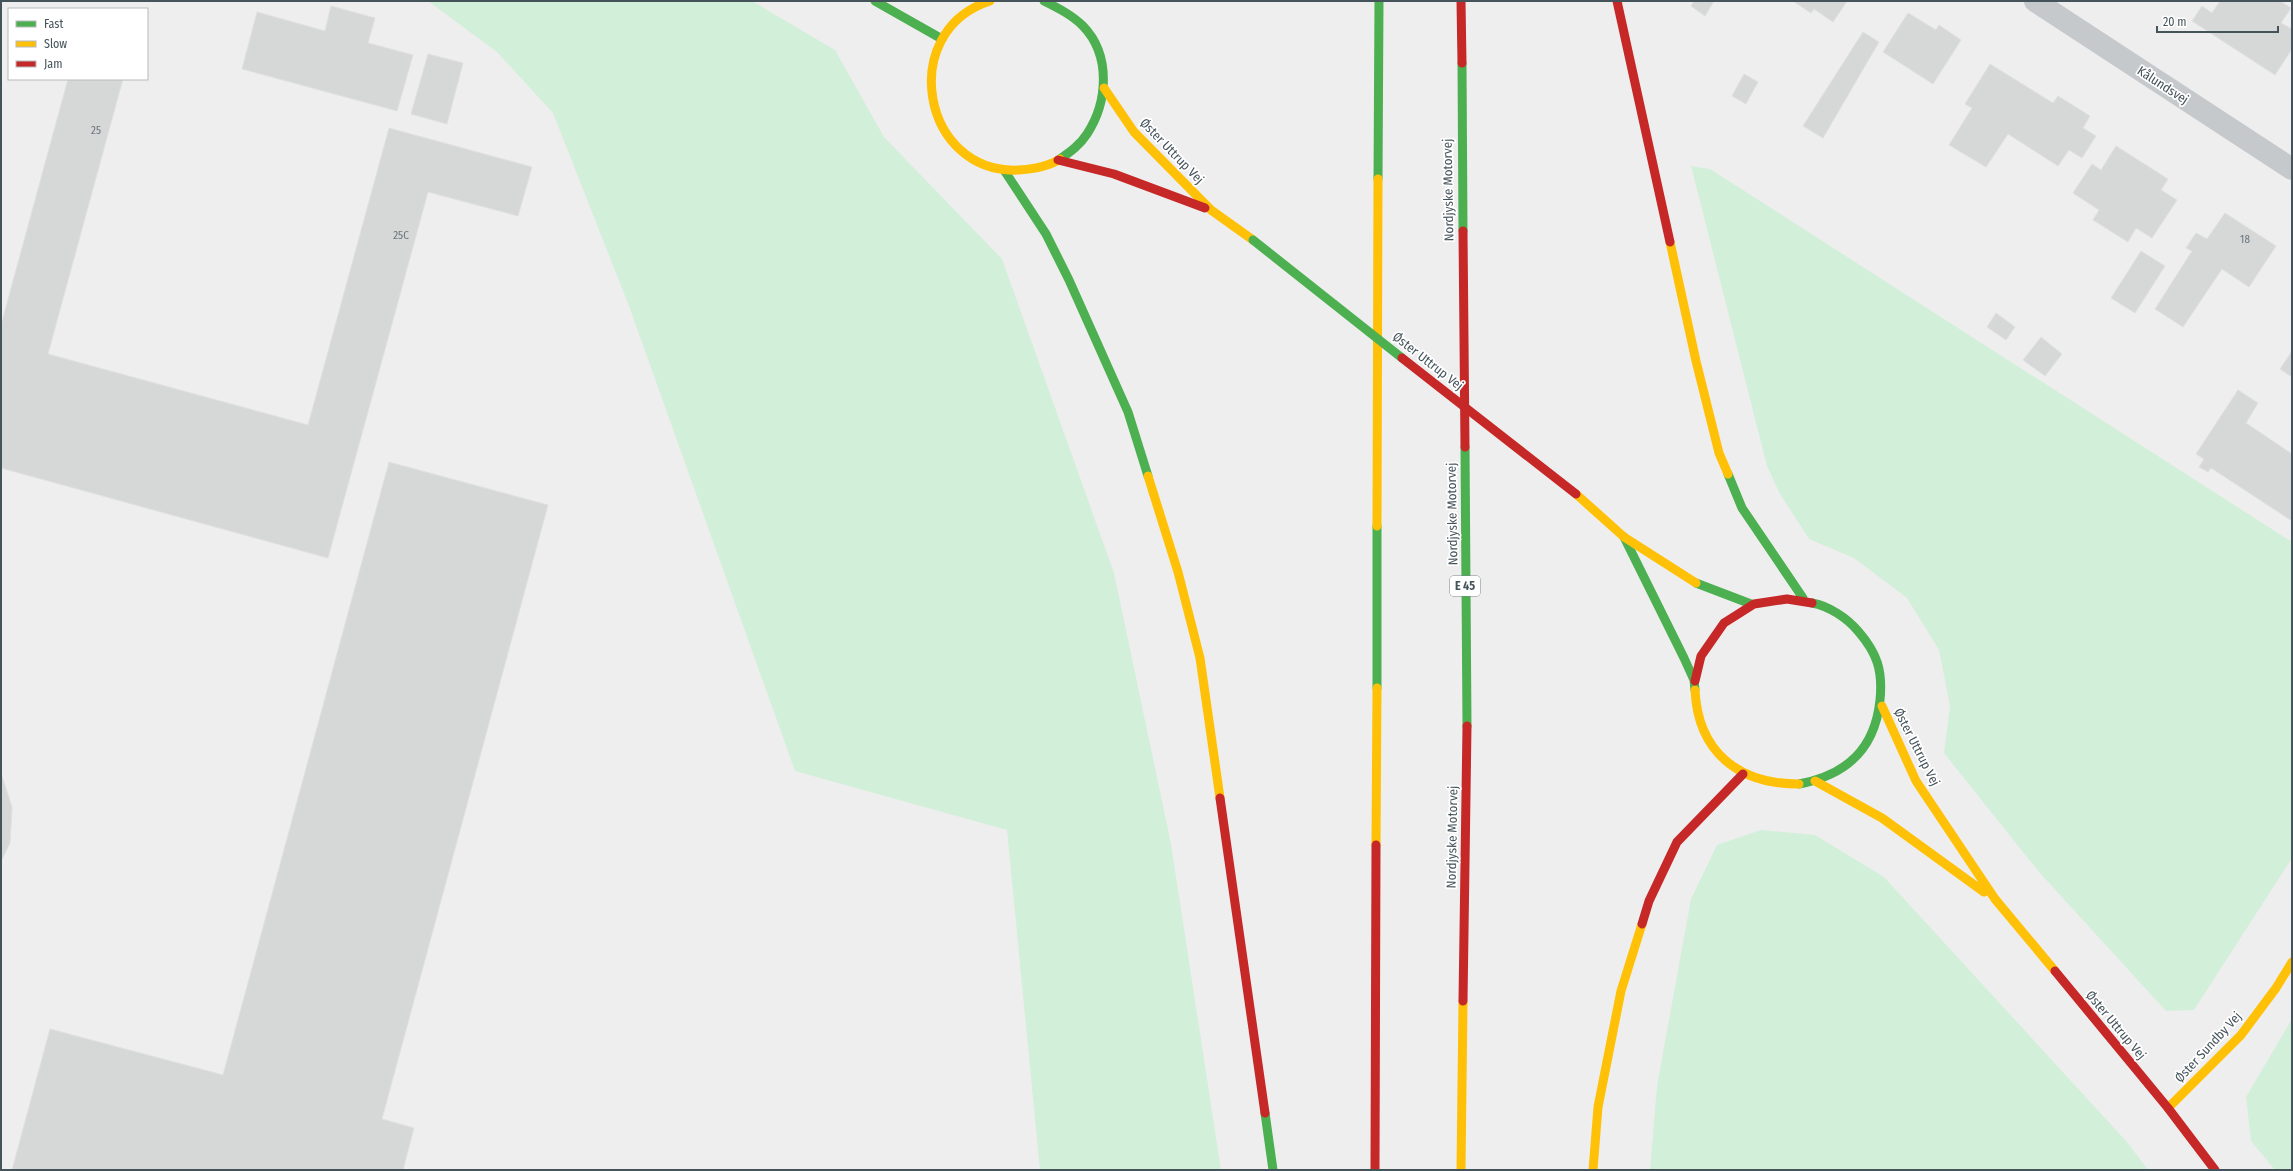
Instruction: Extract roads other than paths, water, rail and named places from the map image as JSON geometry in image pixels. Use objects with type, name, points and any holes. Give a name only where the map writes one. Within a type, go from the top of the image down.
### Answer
[{"type":"main road","points":[[875,1],[942,39]]},
{"type":"main road","points":[[990,1],[960,17],[942,39],[931,65],[930,94],[938,121],[954,144],[977,161],[1004,170],[1032,169],[1058,160],[1076,147],[1091,130],[1100,109],[1104,88],[1101,58],[1088,32],[1066,11],[1044,1]]},
{"type":"main road","points":[[1375,1170],[1379,1]]},
{"type":"main road","name":"Nordjyske Motorvej","points":[[1461,1],[1467,729],[1461,1170]]},
{"type":"main road","points":[[1617,1],[1692,346],[1719,453],[1742,508],[1803,598]]},
{"type":"main road","name":"Øster Uttrup Vej","points":[[1104,88],[1134,132],[1211,210],[1253,240],[1576,494],[1624,538],[1692,582],[1751,604]]},
{"type":"main road","name":"Øster Uttrup Vej","points":[[1058,160],[1114,174],[1211,210]]},
{"type":"main road","points":[[1004,170],[1046,234],[1069,280],[1128,412],[1178,572],[1200,658],[1273,1170]]},
{"type":"main road","name":"Øster Uttrup Vej","points":[[1624,538],[1662,610],[1695,681]]},
{"type":"main road","points":[[1777,597],[1803,598],[1831,607],[1855,625],[1873,649],[1882,677],[1882,706],[1876,727],[1866,745],[1852,761],[1835,773],[1815,781],[1791,785],[1766,783],[1743,774],[1721,757],[1705,735],[1696,709],[1695,681],[1700,657],[1712,635],[1730,618],[1751,604],[1777,597]]},
{"type":"main road","name":"Øster Uttrup Vej","points":[[1882,706],[1916,781],[1995,899],[2168,1108],[2215,1170]]},
{"type":"main road","points":[[1593,1170],[1598,1107],[1620,999],[1649,901],[1677,842],[1743,774]]},
{"type":"main road","name":"Øster Uttrup Vej","points":[[1815,781],[1882,818],[1995,899]]},
{"type":"main road","name":"Øster Sundby Vej","points":[[2168,1108],[2241,1035],[2276,988],[2292,962]]},
{"type":"street","name":"Kålundsvej","points":[[2035,1],[2292,169]]}]
